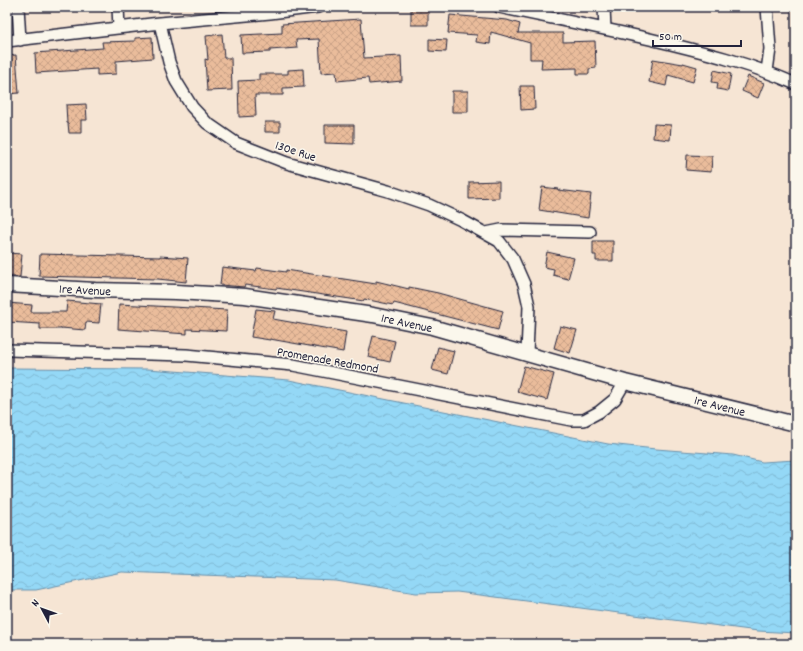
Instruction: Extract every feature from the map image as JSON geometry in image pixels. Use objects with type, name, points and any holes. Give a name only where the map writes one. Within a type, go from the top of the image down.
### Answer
[{"type":"street","points":[[18,7],[20,40]]},
{"type":"street","points":[[118,7],[119,28]]},
{"type":"street","points":[[7,41],[286,9],[318,7]]},
{"type":"street","points":[[499,7],[706,52],[767,71],[796,84]]},
{"type":"street","points":[[604,7],[605,29]]},
{"type":"street","points":[[767,7],[770,50],[767,71]]},
{"type":"street","name":"130e Rue","points":[[160,23],[169,62],[176,81],[192,107],[207,123],[236,143],[287,163],[388,191],[430,206],[461,220],[499,241],[513,259],[524,284],[529,306],[527,353]]},
{"type":"street","points":[[486,233],[501,230],[590,232]]},
{"type":"street","name":"1re Avenue","points":[[7,285],[245,296],[373,315],[432,326],[625,382],[796,424]]},
{"type":"street","name":"Promenade Redmond","points":[[7,350],[186,355],[293,365],[571,420],[584,420],[599,412],[615,399],[625,382]]},
{"type":"water","points":[[7,368],[148,369],[289,380],[608,444],[733,455],[762,462],[796,460],[796,633],[758,631],[457,592],[416,593],[335,580],[122,572],[36,590],[7,590]]},
{"type":"building","points":[[411,9],[428,10],[428,25],[411,25]]},
{"type":"building","points":[[450,15],[507,20],[520,24],[518,33],[563,33],[563,42],[595,41],[596,68],[589,69],[589,74],[577,74],[577,68],[541,69],[542,59],[530,59],[530,43],[491,32],[490,44],[476,42],[477,35],[448,33]]},
{"type":"building","points":[[361,19],[364,58],[401,56],[402,81],[369,84],[368,78],[337,81],[336,72],[321,73],[319,39],[296,40],[297,48],[270,50],[270,52],[242,53],[241,35],[282,33],[282,24]]},
{"type":"building","points":[[222,34],[224,58],[231,58],[232,90],[207,91],[205,59],[208,60],[206,36]]},
{"type":"building","points":[[152,37],[153,58],[116,61],[116,74],[97,75],[97,69],[36,73],[35,53],[103,48],[102,42],[135,41],[135,38]]},
{"type":"building","points":[[429,39],[447,40],[446,52],[429,51]]},
{"type":"building","points":[[16,55],[19,93],[7,94],[7,56]]},
{"type":"building","points":[[653,59],[683,63],[697,67],[693,82],[668,75],[666,86],[649,82]]},
{"type":"building","points":[[303,69],[304,87],[283,88],[283,95],[255,95],[256,116],[239,117],[238,81],[259,80],[259,74],[288,74],[288,70]]},
{"type":"building","points":[[714,70],[731,74],[728,91],[717,89],[718,83],[712,82]]},
{"type":"building","points":[[748,76],[764,83],[758,98],[742,91]]},
{"type":"building","points":[[520,86],[534,86],[535,109],[521,110]]},
{"type":"building","points":[[452,91],[468,91],[468,112],[452,112]]},
{"type":"building","points":[[86,104],[87,120],[81,120],[81,133],[69,133],[66,105]]},
{"type":"building","points":[[265,122],[280,122],[280,132],[265,132]]},
{"type":"building","points":[[654,124],[671,125],[670,140],[653,138]]},
{"type":"building","points":[[325,125],[354,125],[354,144],[325,143]]},
{"type":"building","points":[[687,155],[712,156],[711,172],[686,170]]},
{"type":"building","points":[[499,181],[499,198],[469,199],[469,182]]},
{"type":"building","points":[[542,187],[591,194],[588,218],[539,210]]},
{"type":"building","points":[[593,241],[613,241],[613,261],[596,261],[596,255],[593,255]]},
{"type":"building","points":[[547,252],[574,258],[568,279],[553,275],[554,269],[544,267]]},
{"type":"building","points":[[7,253],[22,254],[20,277],[7,277]]},
{"type":"building","points":[[40,254],[160,256],[188,258],[186,282],[158,279],[39,276]]},
{"type":"building","points":[[222,267],[256,271],[257,268],[286,272],[286,270],[376,284],[376,281],[409,289],[409,287],[438,293],[503,311],[498,330],[394,303],[393,305],[364,299],[364,301],[276,288],[245,285],[244,287],[220,285]]},
{"type":"building","points":[[67,301],[101,304],[99,323],[86,322],[85,330],[61,328],[40,329],[40,324],[7,322],[7,303],[32,305],[31,312],[66,312]]},
{"type":"building","points":[[119,304],[227,310],[226,331],[187,329],[187,334],[118,329]]},
{"type":"building","points":[[256,309],[275,311],[273,319],[346,332],[343,352],[251,337]]},
{"type":"building","points":[[560,326],[577,330],[570,353],[554,348]]},
{"type":"building","points":[[373,336],[395,341],[390,362],[368,357]]},
{"type":"building","points":[[438,347],[454,351],[448,374],[432,370]]},
{"type":"building","points":[[524,366],[554,374],[547,400],[517,392]]}]
